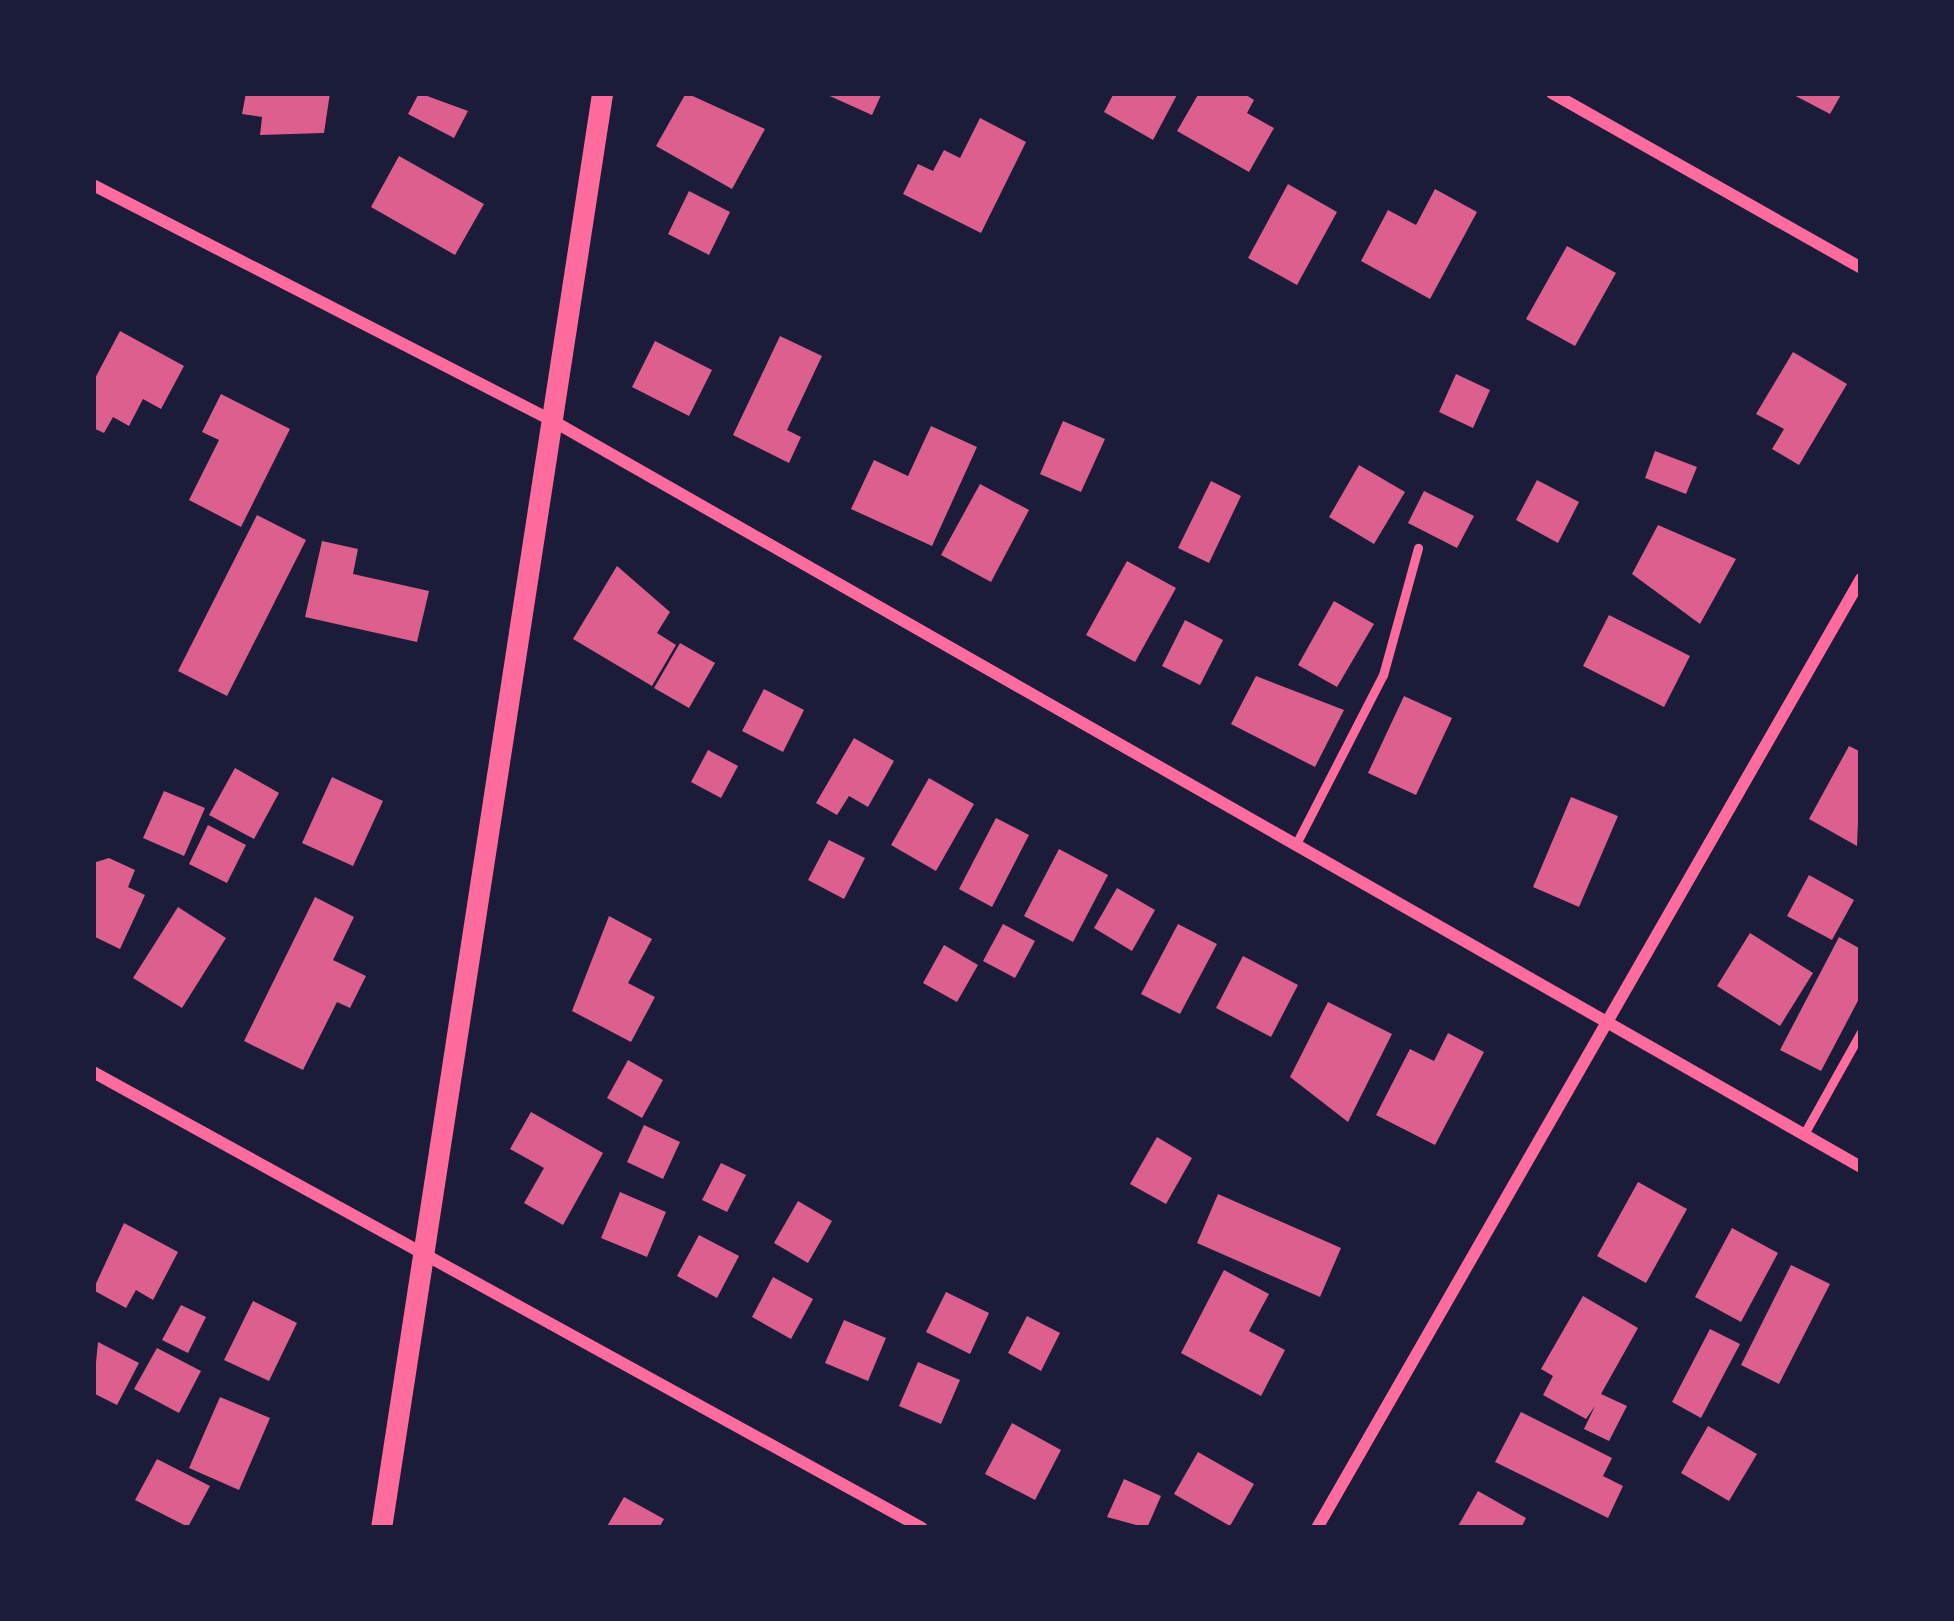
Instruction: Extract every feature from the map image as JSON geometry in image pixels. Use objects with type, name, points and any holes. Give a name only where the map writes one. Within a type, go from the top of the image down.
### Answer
[{"type":"street","points":[[381,1528],[602,93]]},
{"type":"street","points":[[1562,95],[1861,268]]},
{"type":"street","points":[[93,185],[553,421],[1861,1167]]},
{"type":"street","points":[[1318,1528],[1861,579]]},
{"type":"street","points":[[93,1072],[922,1528]]},
{"type":"lane","points":[[1296,844],[1383,675],[1418,548]]},
{"type":"lane","points":[[1804,1134],[1861,1032]]},
{"type":"building","points":[[246,93],[330,93],[324,133],[260,135],[262,117],[242,114]]},
{"type":"building","points":[[419,93],[468,111],[454,138],[408,114]]},
{"type":"building","points":[[686,93],[765,129],[732,189],[656,146]]},
{"type":"building","points":[[823,93],[882,93],[872,115]]},
{"type":"building","points":[[1114,93],[1178,93],[1153,140],[1104,112]]},
{"type":"building","points":[[1199,93],[1243,93],[1254,100],[1247,113],[1274,128],[1249,172],[1177,131]]},
{"type":"building","points":[[1790,93],[1842,93],[1830,114]]},
{"type":"building","points":[[980,118],[1026,142],[981,233],[903,194],[918,164],[933,171],[944,150],[960,158]]},
{"type":"building","points":[[399,156],[484,204],[455,255],[371,207]]},
{"type":"building","points":[[1288,184],[1337,212],[1297,285],[1248,258]]},
{"type":"building","points":[[1435,189],[1477,212],[1430,299],[1361,261],[1388,210],[1416,225]]},
{"type":"building","points":[[689,191],[730,212],[709,255],[668,234]]},
{"type":"building","points":[[1567,246],[1616,273],[1575,346],[1526,319]]},
{"type":"building","points":[[120,331],[184,366],[161,409],[143,399],[129,426],[113,417],[104,433],[93,428],[93,382]]},
{"type":"building","points":[[780,336],[822,356],[787,430],[801,437],[789,463],[733,435]]},
{"type":"building","points":[[655,341],[712,370],[689,416],[632,387]]},
{"type":"building","points":[[1793,352],[1847,384],[1799,465],[1772,449],[1784,429],[1756,414]]},
{"type":"building","points":[[1456,374],[1490,390],[1473,428],[1439,412]]},
{"type":"building","points":[[221,394],[290,429],[241,527],[189,500],[219,440],[202,432]]},
{"type":"building","points":[[1063,421],[1105,439],[1081,492],[1040,474]]},
{"type":"building","points":[[931,426],[977,447],[932,546],[851,509],[874,460],[908,476]]},
{"type":"building","points":[[1655,451],[1697,467],[1686,494],[1645,478]]},
{"type":"building","points":[[1359,465],[1405,492],[1374,544],[1329,517]]},
{"type":"building","points":[[1537,480],[1579,502],[1558,543],[1516,520]]},
{"type":"building","points":[[1211,481],[1241,496],[1209,563],[1178,548]]},
{"type":"building","points":[[980,484],[1029,510],[991,582],[941,555]]},
{"type":"building","points":[[1424,491],[1474,516],[1457,548],[1408,523]]},
{"type":"building","points":[[257,515],[306,540],[227,696],[178,671]]},
{"type":"building","points":[[1658,525],[1736,559],[1700,624],[1632,574]]},
{"type":"building","points":[[322,541],[358,549],[353,574],[429,591],[417,642],[305,617]]},
{"type":"building","points":[[1127,561],[1176,588],[1135,662],[1086,635]]},
{"type":"building","points":[[617,566],[670,612],[657,633],[676,645],[652,686],[573,639]]},
{"type":"building","points":[[1334,601],[1374,624],[1337,687],[1298,665]]},
{"type":"building","points":[[1609,615],[1690,656],[1664,707],[1583,666]]},
{"type":"building","points":[[1185,620],[1223,640],[1200,685],[1162,666]]},
{"type":"building","points":[[680,643],[715,663],[689,708],[654,688]]},
{"type":"building","points":[[1256,676],[1344,710],[1315,767],[1231,724]]},
{"type":"building","points":[[764,689],[804,710],[783,752],[742,731]]},
{"type":"building","points":[[1404,696],[1452,718],[1416,795],[1368,773]]},
{"type":"building","points":[[854,738],[894,761],[868,807],[849,796],[837,815],[816,803]]},
{"type":"building","points":[[1849,746],[1861,752],[1857,846],[1809,819]]},
{"type":"building","points":[[708,750],[738,766],[721,798],[691,782]]},
{"type":"building","points":[[235,768],[279,793],[254,839],[209,815]]},
{"type":"building","points":[[332,777],[383,801],[353,866],[302,843]]},
{"type":"building","points":[[929,778],[974,804],[936,871],[891,845]]},
{"type":"building","points":[[164,791],[205,808],[184,856],[143,838]]},
{"type":"building","points":[[1571,797],[1618,816],[1579,907],[1533,887]]},
{"type":"building","points":[[996,818],[1029,835],[992,907],[959,889]]},
{"type":"building","points":[[208,825],[246,845],[227,883],[189,864]]},
{"type":"building","points":[[829,840],[865,858],[844,899],[808,880]]},
{"type":"building","points":[[1059,849],[1108,875],[1073,942],[1024,916]]},
{"type":"building","points":[[109,858],[135,870],[128,887],[145,895],[120,949],[93,936],[93,863]]},
{"type":"building","points":[[1809,875],[1854,900],[1832,940],[1787,916]]},
{"type":"building","points":[[1117,888],[1155,910],[1132,951],[1094,928]]},
{"type":"building","points":[[315,897],[354,917],[333,960],[366,976],[350,1008],[337,1002],[303,1070],[244,1041]]},
{"type":"building","points":[[178,907],[226,938],[182,1008],[133,978]]},
{"type":"building","points":[[609,916],[652,939],[628,983],[655,997],[631,1042],[572,1011]]},
{"type":"building","points":[[1003,924],[1035,941],[1015,978],[983,961]]},
{"type":"building","points":[[1178,924],[1217,944],[1180,1014],[1141,994]]},
{"type":"building","points":[[1750,933],[1813,973],[1780,1026],[1717,986]]},
{"type":"building","points":[[1839,937],[1861,949],[1861,995],[1821,1071],[1780,1050]]},
{"type":"building","points":[[944,945],[978,965],[957,1002],[923,983]]},
{"type":"building","points":[[1243,956],[1298,985],[1271,1037],[1216,1008]]},
{"type":"building","points":[[1328,1002],[1392,1034],[1348,1122],[1290,1077]]},
{"type":"building","points":[[1448,1033],[1484,1052],[1435,1145],[1376,1115],[1410,1049],[1434,1061]]},
{"type":"building","points":[[628,1060],[663,1080],[642,1118],[607,1098]]},
{"type":"building","points":[[531,1112],[603,1153],[563,1225],[524,1203],[544,1168],[510,1149]]},
{"type":"building","points":[[644,1125],[680,1142],[663,1179],[627,1162]]},
{"type":"building","points":[[1157,1137],[1192,1158],[1166,1204],[1130,1184]]},
{"type":"building","points":[[721,1163],[746,1175],[727,1212],[702,1200]]},
{"type":"building","points":[[1638,1182],[1687,1209],[1646,1283],[1597,1256]]},
{"type":"building","points":[[620,1192],[666,1212],[647,1257],[601,1238]]},
{"type":"building","points":[[1218,1194],[1341,1248],[1320,1297],[1197,1243]]},
{"type":"building","points":[[798,1201],[832,1221],[808,1263],[774,1243]]},
{"type":"building","points":[[124,1223],[178,1252],[153,1300],[136,1290],[126,1308],[93,1290]]},
{"type":"building","points":[[1732,1228],[1778,1253],[1741,1322],[1695,1297]]},
{"type":"building","points":[[699,1235],[739,1256],[717,1298],[677,1276]]},
{"type":"building","points":[[1791,1265],[1830,1284],[1779,1384],[1741,1365]]},
{"type":"building","points":[[1224,1270],[1269,1294],[1249,1331],[1285,1350],[1261,1396],[1181,1353]]},
{"type":"building","points":[[773,1277],[813,1299],[791,1339],[752,1317]]},
{"type":"building","points":[[946,1292],[989,1313],[970,1354],[926,1332]]},
{"type":"building","points":[[1583,1296],[1638,1328],[1601,1394],[1627,1406],[1609,1441],[1584,1429],[1595,1406],[1586,1419],[1543,1395],[1553,1376],[1541,1369]]},
{"type":"building","points":[[253,1301],[297,1323],[269,1381],[224,1360]]},
{"type":"building","points":[[181,1305],[206,1317],[188,1353],[162,1340]]},
{"type":"building","points":[[1027,1316],[1060,1333],[1041,1371],[1008,1353]]},
{"type":"building","points":[[844,1320],[886,1338],[868,1381],[825,1363]]},
{"type":"building","points":[[1710,1329],[1740,1344],[1701,1418],[1672,1402]]},
{"type":"building","points":[[98,1342],[139,1363],[117,1405],[93,1393]]},
{"type":"building","points":[[157,1348],[201,1371],[179,1413],[134,1389]]},
{"type":"building","points":[[918,1362],[960,1380],[941,1424],[899,1406]]},
{"type":"building","points":[[220,1397],[270,1418],[239,1490],[189,1468]]},
{"type":"building","points":[[1521,1412],[1612,1458],[1603,1476],[1623,1486],[1608,1518],[1495,1462]]},
{"type":"building","points":[[1012,1423],[1061,1450],[1035,1500],[985,1474]]},
{"type":"building","points":[[1708,1426],[1757,1454],[1729,1501],[1681,1473]]},
{"type":"building","points":[[1198,1452],[1254,1484],[1230,1526],[1174,1494]]},
{"type":"building","points":[[157,1459],[210,1486],[188,1527],[135,1500]]},
{"type":"building","points":[[1124,1479],[1161,1496],[1147,1528],[1107,1517]]},
{"type":"building","points":[[1478,1491],[1526,1518],[1521,1528],[1457,1528]]},
{"type":"building","points":[[624,1497],[664,1519],[659,1528],[606,1528]]}]
